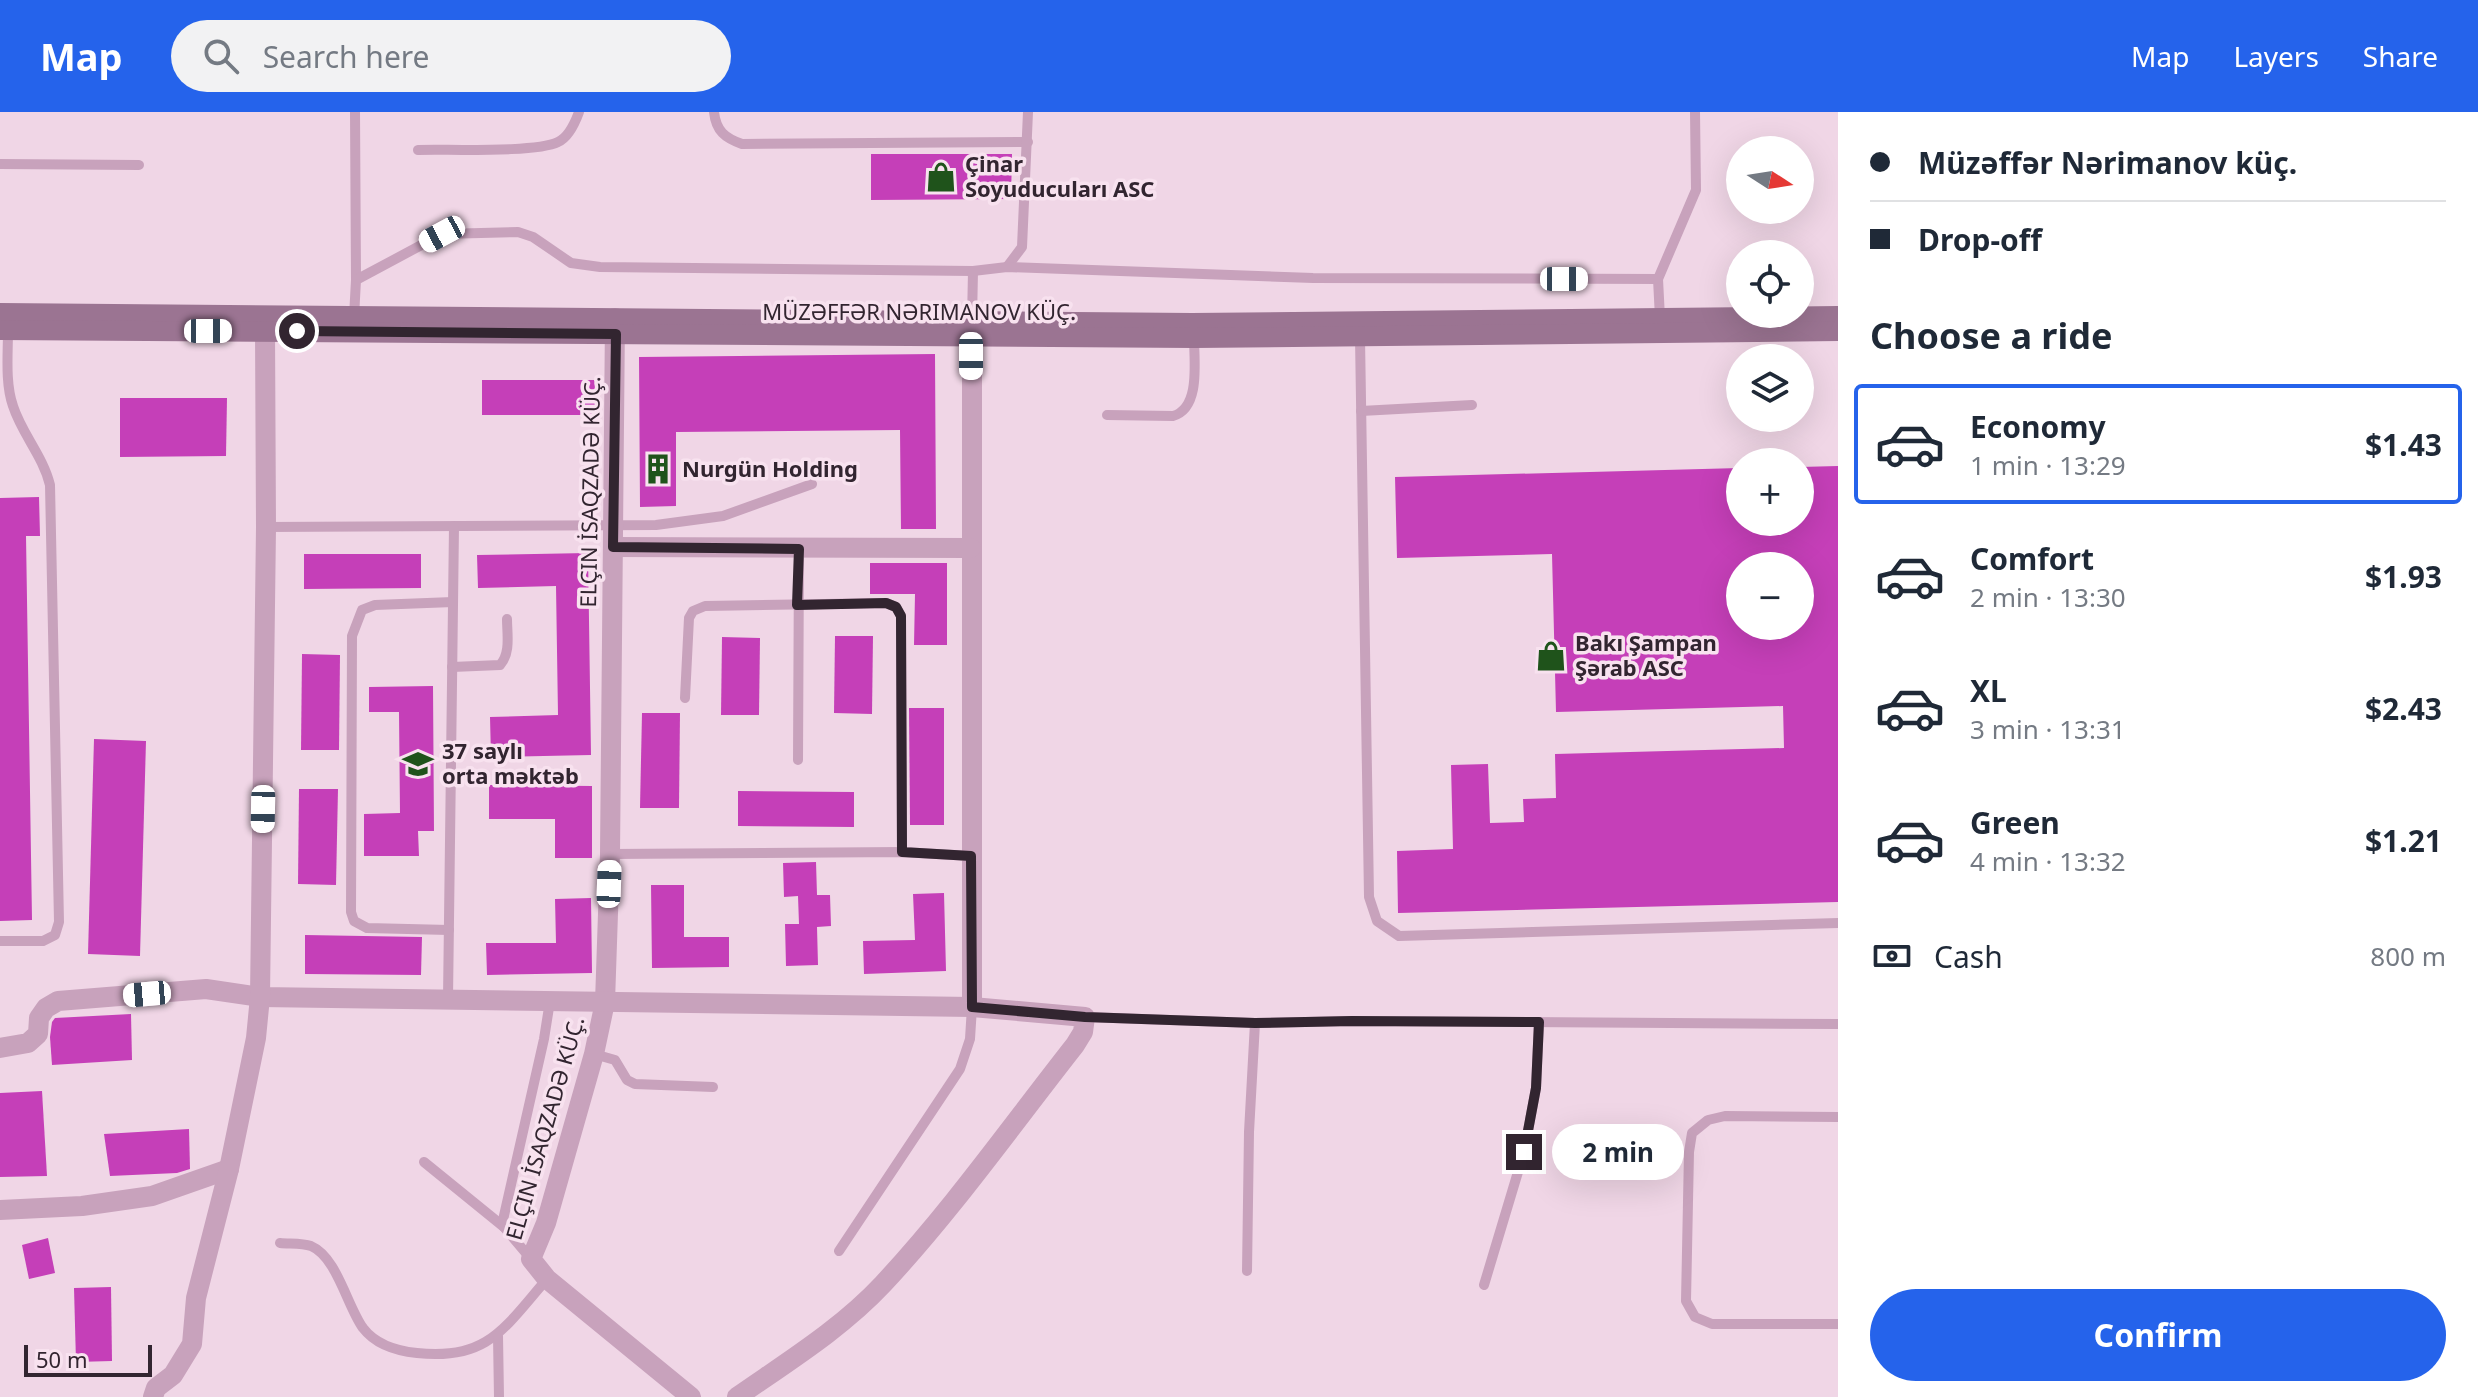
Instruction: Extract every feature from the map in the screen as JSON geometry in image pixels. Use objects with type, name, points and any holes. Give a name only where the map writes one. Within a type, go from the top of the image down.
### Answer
[{"type":"main road","points":[[3,324],[265,331],[616,326],[971,328],[1838,316]]},
{"type":"main road","points":[[3,324],[354,317],[616,326]]},
{"type":"main road","name":"MÜZƏFFƏR NƏRIMANOV KÜÇ.","points":[[971,328],[1194,338],[1838,331]]},
{"type":"street","name":"ELÇIN İSAQZADƏ KÜÇ.","points":[[616,326],[610,854],[605,1002],[594,1054],[546,1223],[531,1259],[547,1279],[691,1397]]},
{"type":"street","points":[[971,328],[972,1007]]},
{"type":"street","points":[[153,1397],[156,1388],[173,1375],[192,1344],[196,1298],[229,1169],[256,1038],[260,997],[266,527],[265,331]]},
{"type":"street","points":[[613,537],[799,549],[971,548]]},
{"type":"street","points":[[0,1048],[28,1043],[38,1034],[39,1018],[46,1008],[58,1001],[206,989],[260,997],[972,1007],[1085,1017],[1083,1032],[1075,1045],[882,1285],[838,1325],[737,1397]]},
{"type":"street","points":[[0,1210],[82,1206],[152,1196],[229,1169]]},
{"type":"lane","points":[[354,317],[355,112]]},
{"type":"lane","points":[[418,150],[536,147],[559,142],[572,128],[579,112]]},
{"type":"lane","points":[[714,112],[715,123],[725,138],[742,144],[1028,142]]},
{"type":"lane","points":[[1007,267],[1022,247],[1028,112]]},
{"type":"lane","points":[[1660,318],[1658,279],[1696,190],[1695,112]]},
{"type":"lane","points":[[0,164],[139,165]]},
{"type":"lane","points":[[356,280],[442,234],[518,232],[533,237],[571,263],[600,267],[973,271],[1007,267],[1313,278],[1658,279]]},
{"type":"lane","points":[[971,328],[973,271]]},
{"type":"lane","points":[[0,941],[43,941],[55,935],[59,922],[50,485],[13,406],[3,324]]},
{"type":"lane","points":[[1107,415],[1181,414],[1190,400],[1195,376],[1194,338]]},
{"type":"lane","points":[[1360,338],[1369,897],[1377,921],[1399,936],[1838,923]]},
{"type":"lane","points":[[1361,411],[1472,405]]},
{"type":"lane","points":[[266,527],[454,526],[613,537],[656,525],[723,516],[812,484]]},
{"type":"lane","points":[[448,999],[454,526]]},
{"type":"lane","points":[[798,760],[799,549]]},
{"type":"lane","points":[[449,930],[367,928],[354,921],[351,912],[352,636],[362,610],[375,605],[453,602]]},
{"type":"lane","points":[[685,698],[689,618],[693,611],[705,606],[886,603],[896,607],[901,616],[902,852]]},
{"type":"lane","points":[[452,667],[500,665],[507,652],[507,619]]},
{"type":"lane","points":[[610,854],[902,852],[971,856]]},
{"type":"lane","points":[[504,1227],[504,1212],[550,1001]]},
{"type":"lane","points":[[839,1251],[960,1069],[970,1039],[972,1007]]},
{"type":"lane","points":[[1085,1017],[1255,1023],[1838,1024]]},
{"type":"lane","points":[[1484,1285],[1524,1152],[1536,1088],[1539,1022]]},
{"type":"lane","points":[[1247,1271],[1249,1132],[1255,1023]]},
{"type":"lane","points":[[594,1054],[615,1060],[627,1080],[635,1084],[713,1087]]},
{"type":"lane","points":[[1838,1117],[1725,1116],[1708,1120],[1692,1133],[1686,1301],[1695,1317],[1712,1324],[1838,1324]]},
{"type":"lane","points":[[424,1162],[504,1227],[531,1259]]},
{"type":"lane","points":[[280,1243],[310,1246],[326,1257],[364,1329],[396,1351],[440,1356],[480,1348],[498,1336],[547,1279]]},
{"type":"lane","points":[[498,1336],[499,1397]]},
{"type":"building","name":"Çinar Soyuducuları ASC","points":[[871,154],[1012,154],[1011,199],[871,200]]},
{"type":"building","name":"Nurgün Holding","points":[[935,354],[936,529],[901,529],[900,430],[676,432],[676,506],[640,507],[639,357]]},
{"type":"building","points":[[482,380],[599,380],[599,415],[482,415]]},
{"type":"building","points":[[120,398],[227,398],[226,456],[120,457]]},
{"type":"building","points":[[1838,466],[1838,902],[1398,913],[1397,851],[1453,849],[1451,765],[1488,764],[1490,823],[1524,822],[1523,799],[1556,798],[1555,754],[1784,748],[1783,706],[1556,712],[1552,554],[1397,558],[1395,477],[1726,468],[1726,536],[1814,536],[1814,467]]},
{"type":"building","points":[[39,497],[40,536],[26,536],[32,920],[0,921],[0,498]]},
{"type":"building","points":[[588,553],[591,755],[491,757],[490,717],[558,715],[556,586],[478,588],[477,555]]},
{"type":"building","points":[[304,554],[421,554],[421,588],[304,589]]},
{"type":"building","points":[[870,563],[947,563],[947,645],[914,645],[915,594],[870,594]]},
{"type":"building","points":[[835,636],[873,636],[872,714],[834,713]]},
{"type":"building","points":[[722,637],[760,638],[759,715],[721,715]]},
{"type":"building","points":[[302,654],[340,655],[339,750],[301,750]]},
{"type":"building","points":[[433,686],[434,831],[418,831],[419,856],[364,856],[364,814],[400,813],[399,712],[369,712],[369,687]]},
{"type":"building","points":[[909,708],[944,708],[944,825],[910,825]]},
{"type":"building","points":[[642,713],[680,713],[679,808],[640,808]]},
{"type":"building","points":[[94,739],[146,741],[140,956],[88,954]]},
{"type":"building","points":[[489,785],[592,786],[592,858],[555,858],[555,819],[489,819]]},
{"type":"building","points":[[299,789],[338,789],[336,885],[298,884]]},
{"type":"building","points":[[738,791],[854,792],[854,827],[738,826]]},
{"type":"building","points":[[816,862],[817,895],[830,895],[831,926],[817,927],[818,965],[786,966],[785,924],[799,924],[798,896],[784,897],[783,863]]},
{"type":"building","points":[[651,885],[684,885],[684,937],[729,937],[729,967],[652,968]]},
{"type":"building","points":[[944,893],[946,971],[864,974],[863,941],[915,940],[913,894]]},
{"type":"building","points":[[591,898],[592,973],[487,975],[486,943],[556,943],[555,899]]},
{"type":"building","points":[[305,935],[422,937],[421,975],[305,974]]},
{"type":"building","points":[[131,1014],[132,1060],[52,1065],[50,1037],[55,1018]]},
{"type":"building","points":[[42,1091],[47,1176],[0,1177],[0,1093]]},
{"type":"building","points":[[189,1129],[190,1169],[177,1173],[110,1176],[104,1134]]},
{"type":"building","points":[[48,1238],[55,1273],[29,1279],[22,1245]]},
{"type":"building","points":[[111,1287],[112,1361],[76,1362],[74,1288]]},
{"type":"place","name":"Çinar Soyuducuları ASC","points":[[941,177]]},
{"type":"place","name":"Nurgün Holding","points":[[658,469]]},
{"type":"place","name":"Bakı Şampan Şərab ASC","points":[[1551,656]]},
{"type":"place","name":"37 saylı orta məktəb","points":[[418,764]]},
{"type":"route","points":[[297,331],[616,334],[613,547],[799,549],[797,605],[886,603],[896,607],[901,616],[902,852],[971,856],[972,1007],[1085,1017],[1255,1023],[1539,1022],[1536,1088],[1524,1152]]}]
